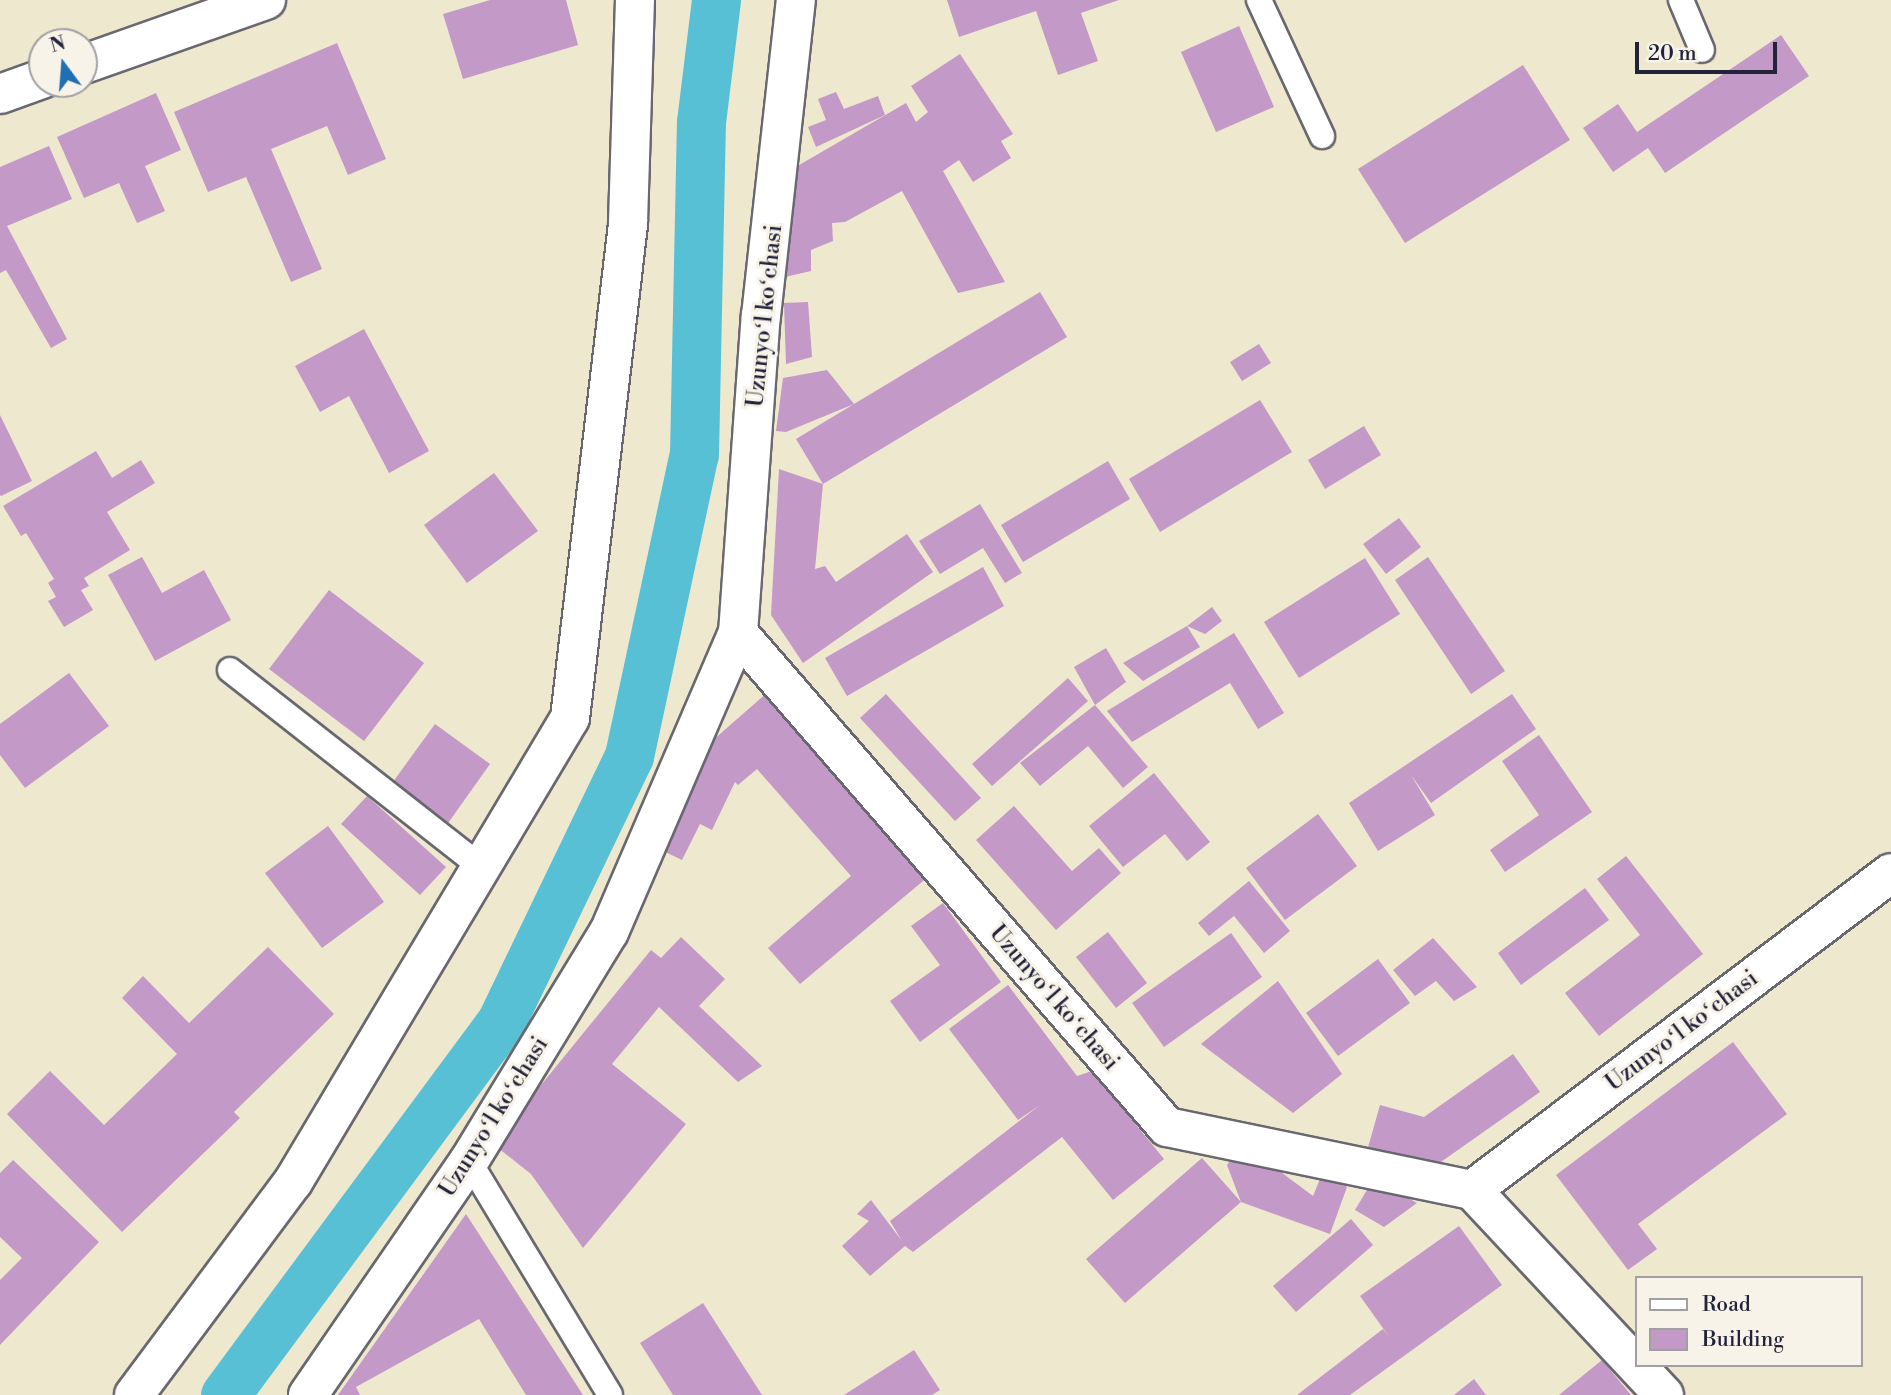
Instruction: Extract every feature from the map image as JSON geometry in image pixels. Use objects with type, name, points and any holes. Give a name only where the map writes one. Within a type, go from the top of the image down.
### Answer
[{"type":"street","points":[[98,59],[266,0]]},
{"type":"street","points":[[134,1395],[293,1182],[570,718],[628,222],[635,0]]},
{"type":"street","name":"Uzunyoʻl koʻchasi","points":[[308,1395],[469,1161],[609,932],[738,633],[761,316],[796,0]]},
{"type":"street","points":[[0,94],[28,84]]},
{"type":"street","name":"Uzunyoʻl koʻchasi","points":[[738,633],[1167,1127],[1472,1190],[1891,873]]},
{"type":"street","points":[[1472,1190],[1636,1365]]},
{"type":"street","points":[[1638,1367],[1664,1395]]},
{"type":"lane","points":[[1259,0],[1322,136]]},
{"type":"lane","points":[[1681,0],[1702,50]]},
{"type":"lane","points":[[230,670],[481,867]]},
{"type":"lane","points":[[469,1161],[610,1395]]},
{"type":"building","points":[[490,0],[566,0],[578,45],[463,79],[443,14]]},
{"type":"building","points":[[947,0],[1119,0],[1081,13],[1098,61],[1058,75],[1036,11],[959,37]]},
{"type":"building","points":[[1239,26],[1274,107],[1216,132],[1181,52]]},
{"type":"building","points":[[1781,35],[1809,76],[1665,173],[1648,148],[1613,172],[1583,128],[1618,104],[1637,132]]},
{"type":"building","points":[[337,43],[386,159],[348,175],[327,126],[271,149],[322,269],[291,282],[246,177],[208,192],[174,112]]},
{"type":"building","points":[[960,54],[1013,134],[1001,141],[1011,158],[973,182],[959,160],[943,171],[1005,282],[958,293],[902,191],[845,222],[832,223],[833,241],[811,250],[811,271],[785,277],[794,168],[906,103],[916,122],[928,112],[911,86]]},
{"type":"building","points":[[1523,65],[1570,140],[1405,243],[1358,169]]},
{"type":"building","points":[[836,92],[844,109],[878,96],[885,115],[816,147],[808,127],[826,120],[818,99]]},
{"type":"building","points":[[156,93],[181,150],[145,166],[165,211],[137,223],[119,183],[84,198],[57,137]]},
{"type":"building","points":[[49,146],[72,199],[7,226],[67,339],[51,348],[6,270],[0,273],[0,167]]},
{"type":"building","points":[[1040,292],[1067,337],[823,484],[796,439]]},
{"type":"building","points":[[808,302],[812,357],[786,364],[784,303]]},
{"type":"building","points":[[364,329],[429,451],[389,473],[349,396],[320,412],[295,366]]},
{"type":"building","points":[[1259,344],[1271,363],[1242,381],[1230,362]]},
{"type":"building","points":[[827,370],[854,404],[786,432],[776,431],[783,378]]},
{"type":"building","points":[[1260,400],[1292,452],[1160,532],[1129,479]]},
{"type":"building","points":[[0,415],[32,481],[1,496],[0,495]]},
{"type":"building","points":[[1364,426],[1381,455],[1325,489],[1308,460]]},
{"type":"building","points":[[96,451],[112,478],[141,460],[155,483],[107,512],[130,550],[84,578],[89,586],[81,590],[93,610],[64,627],[48,601],[56,597],[48,583],[54,579],[26,533],[21,536],[3,506]]},
{"type":"building","points":[[1108,461],[1130,499],[1023,562],[1001,525]]},
{"type":"building","points":[[779,469],[823,484],[815,569],[825,566],[836,582],[907,534],[933,572],[803,663],[771,615]]},
{"type":"building","points":[[494,473],[538,531],[467,583],[424,525]]},
{"type":"building","points":[[980,504],[1022,573],[1005,583],[983,548],[940,574],[919,541]]},
{"type":"building","points":[[1399,518],[1421,547],[1386,574],[1363,544]]},
{"type":"building","points":[[142,557],[162,593],[204,570],[231,620],[155,661],[108,575]]},
{"type":"building","points":[[1428,557],[1505,671],[1471,694],[1395,580]]},
{"type":"building","points":[[1365,558],[1400,614],[1299,678],[1264,622]]},
{"type":"building","points":[[983,567],[1004,606],[847,696],[825,658]]},
{"type":"building","points":[[329,590],[424,663],[364,741],[269,669]]},
{"type":"building","points":[[1212,607],[1222,621],[1205,634],[1187,626]]},
{"type":"building","points":[[1187,626],[1200,647],[1143,681],[1123,663]]},
{"type":"building","points":[[1234,633],[1284,713],[1258,729],[1230,683],[1132,742],[1107,711]]},
{"type":"building","points":[[1106,648],[1126,682],[1095,705],[1074,667]]},
{"type":"building","points":[[69,673],[109,726],[25,788],[0,755],[0,724]]},
{"type":"building","points":[[1068,678],[1088,701],[992,786],[972,764]]},
{"type":"building","points":[[768,692],[929,876],[800,984],[768,948],[851,876],[757,769],[738,785],[735,782],[712,830],[700,824],[682,860],[657,848],[705,747]]},
{"type":"building","points":[[886,694],[981,798],[955,821],[860,718]]},
{"type":"building","points":[[1512,694],[1536,729],[1431,803],[1411,775],[1435,815],[1378,851],[1349,803]]},
{"type":"building","points":[[1095,705],[1148,767],[1123,788],[1088,746],[1040,786],[1020,763]]},
{"type":"building","points":[[435,724],[490,764],[446,826],[390,786]]},
{"type":"building","points":[[1539,735],[1592,812],[1505,872],[1490,850],[1539,815],[1502,761]]},
{"type":"building","points":[[1154,773],[1210,842],[1187,861],[1165,834],[1123,867],[1089,826]]},
{"type":"building","points":[[367,796],[446,867],[420,895],[341,824]]},
{"type":"building","points":[[1014,806],[1072,871],[1099,848],[1121,873],[1056,930],[976,840]]},
{"type":"building","points":[[1318,814],[1357,866],[1285,920],[1246,868]]},
{"type":"building","points":[[328,826],[384,902],[322,948],[265,873]]},
{"type":"building","points":[[1626,856],[1703,954],[1599,1036],[1565,993],[1640,935],[1597,879]]},
{"type":"building","points":[[1249,881],[1290,931],[1264,953],[1234,916],[1209,936],[1198,923]]},
{"type":"building","points":[[1585,888],[1609,920],[1521,985],[1498,953]]},
{"type":"building","points":[[943,903],[1001,982],[920,1042],[890,1001],[940,965],[911,926]]},
{"type":"building","points":[[1108,932],[1147,983],[1116,1008],[1076,957]]},
{"type":"building","points":[[1231,933],[1262,977],[1164,1047],[1132,1003]]},
{"type":"building","points":[[681,937],[725,979],[699,1006],[762,1066],[738,1082],[659,1007],[612,1064],[686,1124],[583,1248],[531,1174],[493,1144],[651,950],[661,958]]},
{"type":"building","points":[[1433,938],[1477,987],[1454,1001],[1436,981],[1415,996],[1393,970]]},
{"type":"building","points":[[268,947],[334,1014],[234,1112],[240,1118],[122,1232],[7,1114],[50,1071],[104,1125],[177,1054],[122,998],[143,976],[189,1023]]},
{"type":"building","points":[[1378,959],[1410,1003],[1338,1056],[1306,1013]]},
{"type":"building","points":[[1278,981],[1342,1074],[1293,1113],[1201,1044]]},
{"type":"building","points":[[1008,985],[1077,1076],[1092,1071],[1164,1159],[1113,1200],[1062,1137],[913,1252],[905,1246],[870,1276],[842,1246],[869,1221],[857,1214],[871,1200],[902,1241],[890,1221],[1040,1105],[1018,1120],[949,1029]]},
{"type":"building","points":[[1733,1042],[1787,1114],[1638,1224],[1657,1249],[1628,1270],[1556,1175]]},
{"type":"building","points":[[1513,1054],[1540,1092],[1431,1169],[1367,1151],[1380,1105],[1424,1117]]},
{"type":"building","points":[[1243,1144],[1313,1196],[1324,1169],[1347,1187],[1330,1234],[1241,1202],[1227,1165]]},
{"type":"building","points":[[1202,1158],[1241,1202],[1125,1303],[1086,1259]]},
{"type":"building","points":[[13,1160],[99,1242],[0,1345],[0,1280],[22,1258],[0,1237],[0,1173]]},
{"type":"building","points":[[1374,1178],[1417,1203],[1384,1227],[1355,1210]]},
{"type":"building","points":[[466,1214],[583,1395],[526,1395],[479,1319],[356,1387],[360,1395],[338,1395]]},
{"type":"building","points":[[1351,1219],[1373,1245],[1296,1312],[1273,1286]]},
{"type":"building","points":[[1459,1226],[1502,1285],[1350,1395],[1297,1395],[1383,1329],[1390,1338],[1360,1296]]},
{"type":"building","points":[[703,1303],[762,1395],[673,1395],[640,1343]]},
{"type":"building","points":[[914,1350],[940,1390],[932,1395],[844,1395]]},
{"type":"building","points":[[1602,1360],[1631,1395],[1559,1395]]},
{"type":"building","points":[[1474,1379],[1486,1395],[1454,1395]]},
{"type":"waterway","points":[[225,1395],[501,1022],[629,756],[694,454],[701,122],[716,0]]}]
